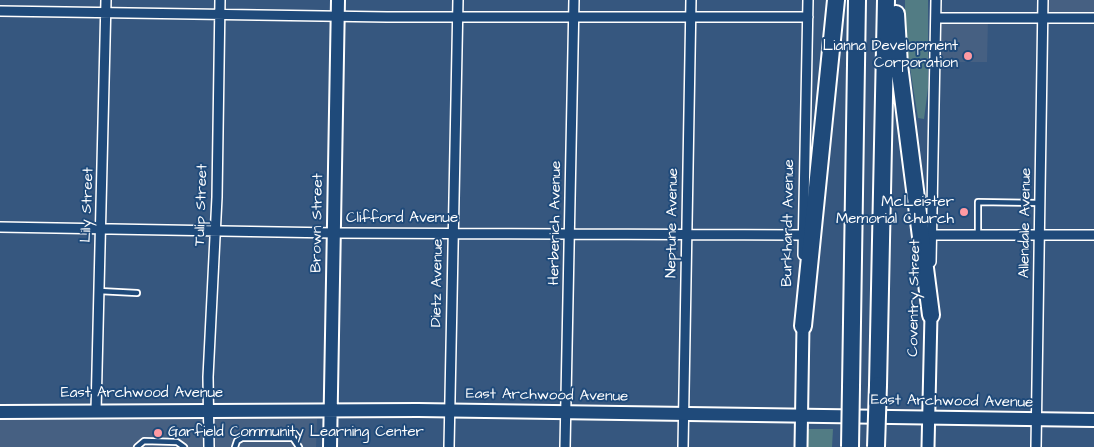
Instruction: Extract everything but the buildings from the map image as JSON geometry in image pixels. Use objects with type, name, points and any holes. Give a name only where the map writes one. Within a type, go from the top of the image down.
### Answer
[{"type":"highway","points":[[803,326],[836,0]]},
{"type":"highway","points":[[850,447],[858,0]]},
{"type":"highway","points":[[876,447],[886,0]]},
{"type":"highway","points":[[896,0],[899,65],[931,315]]},
{"type":"main road","name":"Brown Street","points":[[330,447],[338,0]]},
{"type":"main road","name":"East Archwood Avenue","points":[[0,412],[331,409],[1094,420]]},
{"type":"street","name":"Lily Street","points":[[96,411],[102,228],[106,0]]},
{"type":"street","name":"Tulip Street","points":[[209,447],[208,410],[215,231],[220,0]]},
{"type":"street","name":"Dietz Avenue","points":[[449,447],[458,0]]},
{"type":"street","name":"Herberich Avenue","points":[[565,447],[574,0]]},
{"type":"street","name":"Neptune Avenue","points":[[683,447],[691,0]]},
{"type":"street","name":"Burkhardt Avenue","points":[[800,447],[808,0]]},
{"type":"street","name":"Coventry Street","points":[[928,447],[936,0]]},
{"type":"street","name":"Allendale Avenue","points":[[1036,447],[1043,0]]},
{"type":"street","points":[[0,11],[458,17],[808,17]]},
{"type":"street","points":[[936,18],[1094,18]]},
{"type":"street","name":"Clifford Avenue","points":[[0,227],[334,233],[803,235]]},
{"type":"street","points":[[931,235],[1094,235]]},
{"type":"lane","points":[[978,234],[978,202],[1040,203]]},
{"type":"lane","points":[[99,291],[137,293]]},
{"type":"lane","points":[[235,447],[237,441],[242,438],[293,438],[299,447]]},
{"type":"lane","points":[[137,447],[144,441],[160,441],[176,442],[184,447]]},
{"type":"shaded area","points":[[1043,0],[1094,0],[1094,18],[1043,18]]},
{"type":"shaded area","points":[[936,18],[988,18],[987,62],[934,62]]},
{"type":"shaded area","name":"Garfield Community Learning Center","points":[[317,419],[316,447],[0,447],[0,420]]},
{"type":"green space","points":[[905,0],[928,0],[928,88],[924,119],[918,118],[905,36]]},
{"type":"green space","points":[[807,429],[833,429],[832,447],[806,447]]},
{"type":"place","name":"Lianna Development Corporation","points":[[968,56]]},
{"type":"place","name":"McLeister Memorial Church","points":[[964,212]]},
{"type":"place","name":"Garfield Community Learning Center","points":[[158,433]]}]
